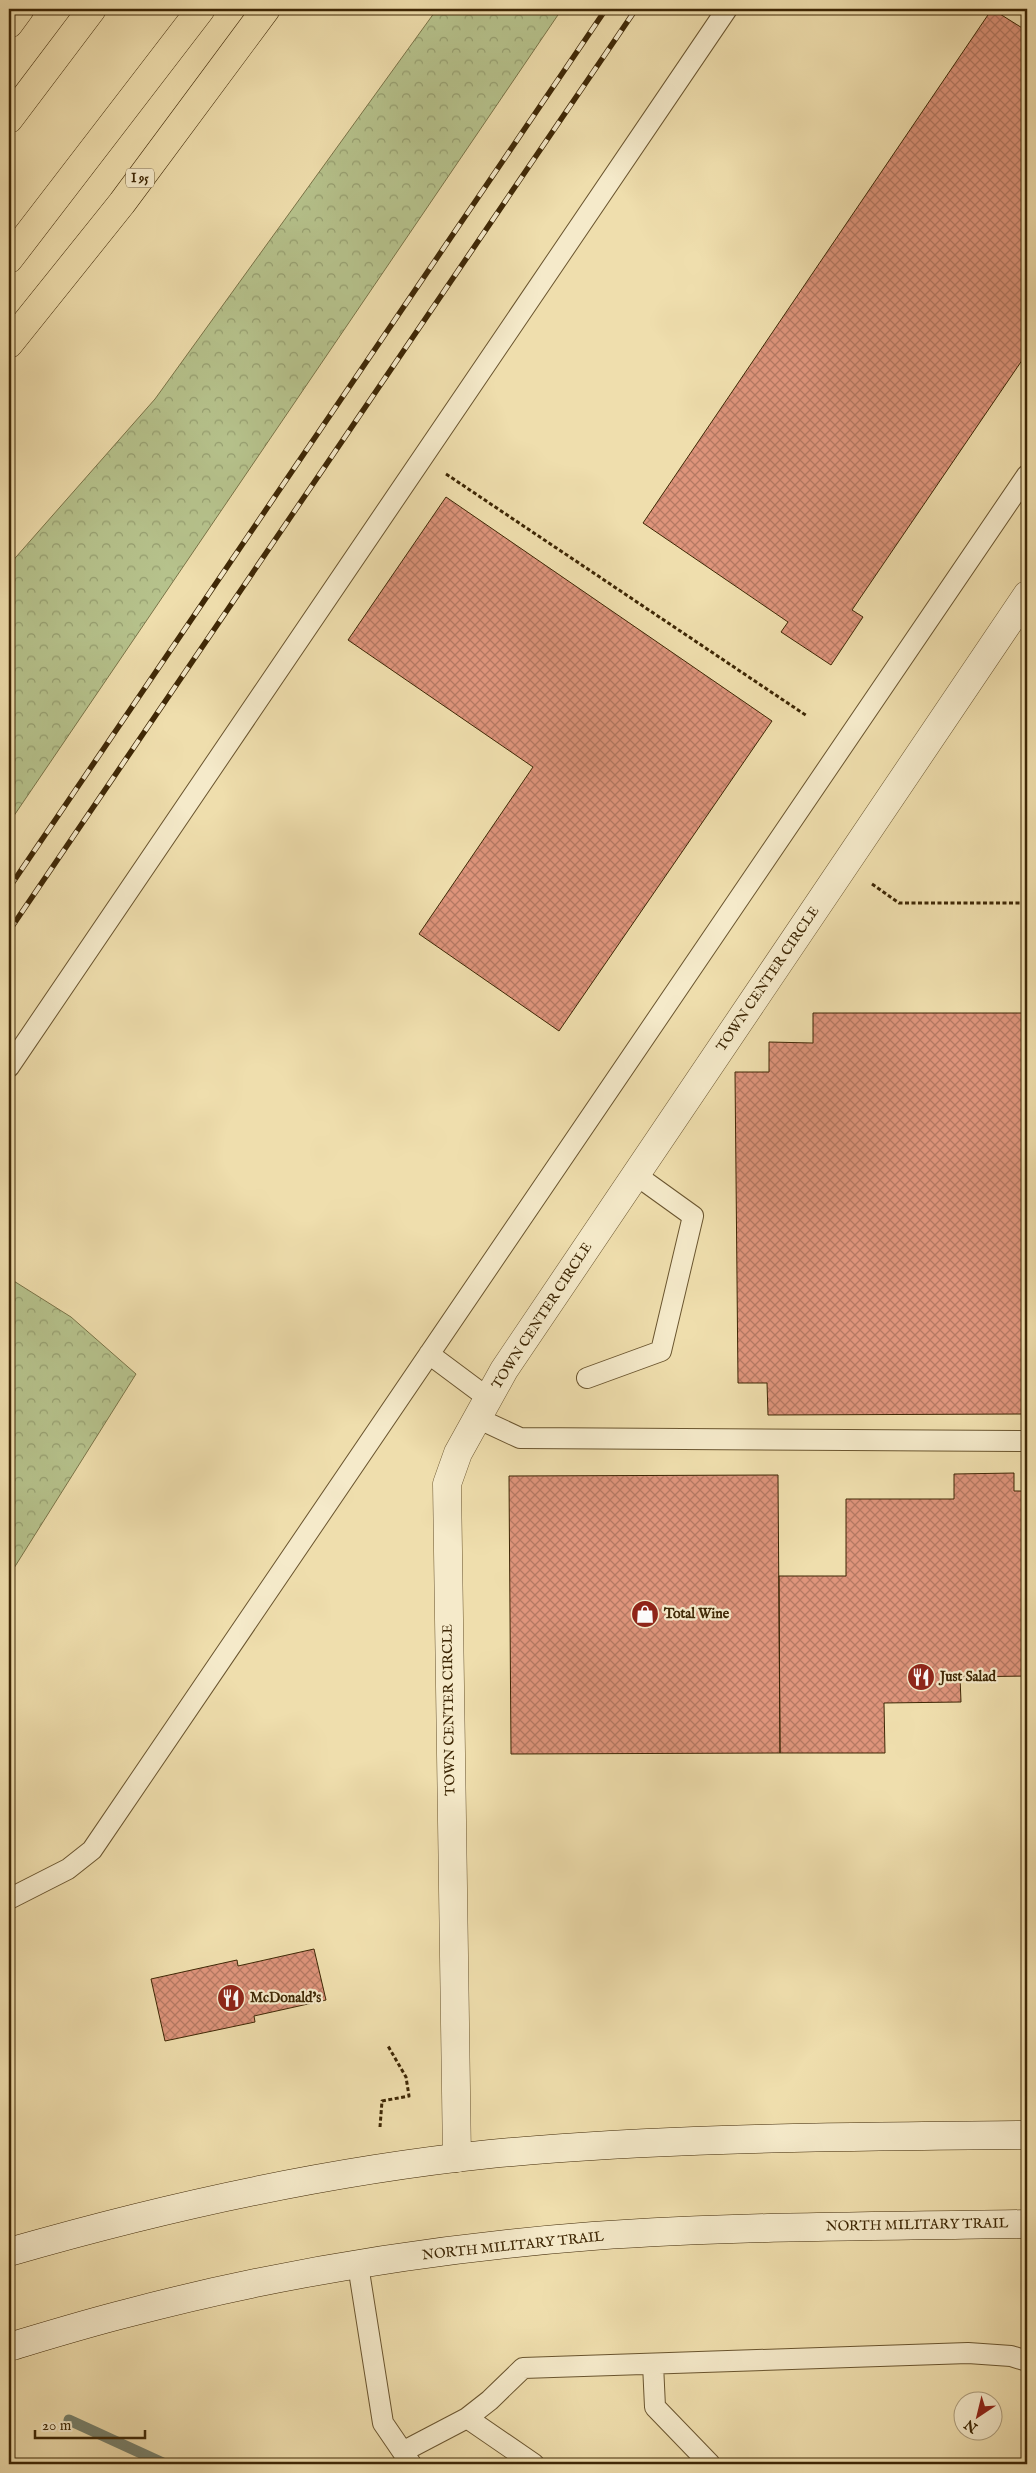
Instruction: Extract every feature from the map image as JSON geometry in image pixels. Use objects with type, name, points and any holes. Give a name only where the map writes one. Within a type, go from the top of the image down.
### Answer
[{"type":"highway","points":[[9,24],[20,9]]},
{"type":"highway","points":[[9,120],[92,9]]},
{"type":"highway","points":[[9,260],[201,9]]},
{"type":"highway","name":"I 95","points":[[9,344],[122,203],[266,9]]},
{"type":"main road","name":"TOWN CENTER CIRCLE","points":[[457,2158],[447,1484],[458,1453],[504,1370],[1027,595]]},
{"type":"main road","points":[[9,2252],[98,2226],[224,2198],[353,2174],[457,2158],[626,2143],[725,2139],[1027,2135]]},
{"type":"main road","name":"NORTH MILITARY TRAIL","points":[[9,2347],[130,2312],[258,2283],[358,2265],[454,2251],[610,2235],[728,2228],[1027,2224]]},
{"type":"lane","points":[[9,1067],[728,9]]},
{"type":"lane","points":[[9,1900],[68,1869],[92,1850],[1026,480]]},
{"type":"lane","points":[[587,1378],[661,1351],[693,1216],[636,1175]]},
{"type":"lane","points":[[429,1354],[483,1408],[520,1438],[1027,1441]]},
{"type":"lane","points":[[358,2265],[383,2423],[408,2458],[467,2418],[490,2400],[523,2368],[968,2353],[1011,2356],[1027,2361]]},
{"type":"lane","points":[[654,2364],[655,2408],[710,2464]]},
{"type":"lane","points":[[467,2418],[534,2464]]},
{"type":"path","points":[[422,458],[807,716]]},
{"type":"path","points":[[845,865],[899,903],[1027,903]]},
{"type":"path","points":[[380,2127],[382,2100],[409,2096],[406,2077],[388,2046]]},
{"type":"green space","points":[[437,9],[562,9],[9,823],[9,565],[155,399]]},
{"type":"green space","points":[[9,1278],[71,1317],[136,1374],[9,1576]]},
{"type":"building","points":[[992,9],[1027,31],[1027,353],[852,610],[863,617],[831,665],[781,632],[788,622],[643,523]]},
{"type":"building","points":[[446,497],[772,721],[559,1031],[419,934],[533,767],[348,640]]},
{"type":"building","points":[[813,1013],[1027,1013],[1027,1414],[768,1415],[767,1383],[738,1383],[735,1072],[769,1072],[769,1042],[813,1043]]},
{"type":"building","points":[[1014,1473],[1014,1491],[1027,1491],[1027,1676],[960,1677],[961,1702],[884,1703],[885,1753],[780,1753],[779,1576],[846,1576],[846,1499],[954,1499],[954,1474]]},
{"type":"building","points":[[778,1475],[780,1753],[511,1754],[509,1476]]},
{"type":"building","points":[[314,1949],[326,2000],[254,2016],[255,2022],[165,2041],[151,1979],[237,1960],[238,1966]]},
{"type":"waterway","points":[[69,2420],[165,2464]]},
{"type":"railway","points":[[9,888],[606,9]]},
{"type":"railway","points":[[9,931],[636,9]]},
{"type":"place","name":"Total Wine","points":[[645,1614]]},
{"type":"place","name":"Just Salad","points":[[921,1677]]},
{"type":"place","name":"McDonald's","points":[[231,1998]]}]
